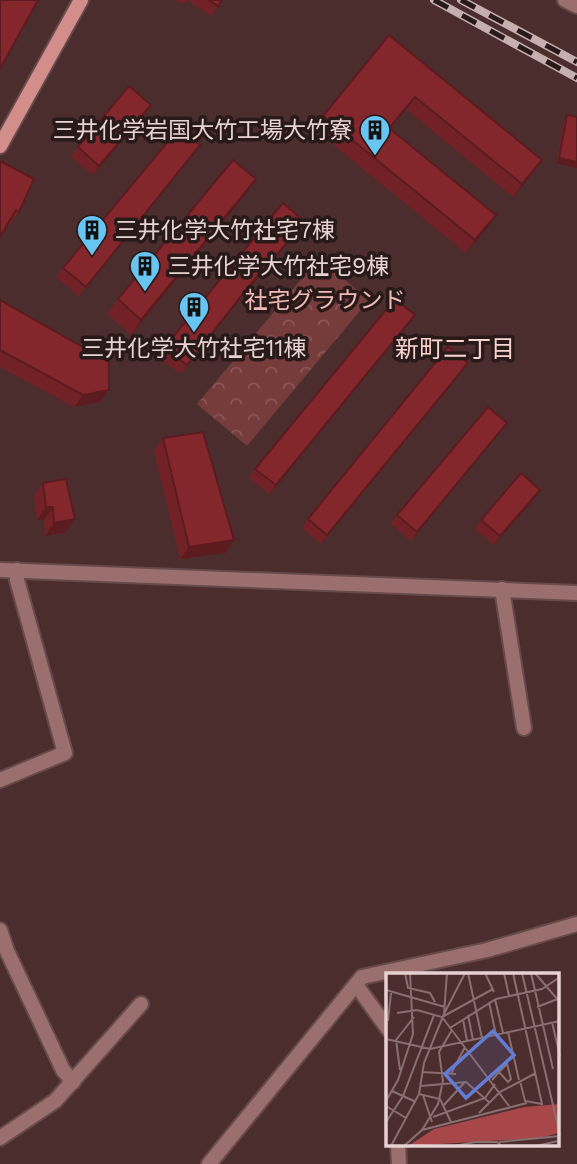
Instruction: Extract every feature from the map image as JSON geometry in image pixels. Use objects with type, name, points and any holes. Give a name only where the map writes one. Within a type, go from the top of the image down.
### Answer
[{"type":"street","points":[[0,146],[81,0]]},
{"type":"street","points":[[0,570],[577,593]]},
{"type":"street","points":[[0,780],[65,753],[17,580],[17,570]]},
{"type":"street","points":[[502,589],[524,728]]},
{"type":"street","points":[[209,1164],[362,977],[487,950],[577,924]]},
{"type":"street","points":[[0,930],[7,951],[63,1070],[73,1082]]},
{"type":"street","points":[[357,986],[386,1026]]},
{"type":"street","points":[[0,1138],[55,1101],[141,1004]]},
{"type":"street","points":[[398,1146],[399,1164]]},
{"type":"green space","name":"社宅グラウンド","points":[[319,258],[369,300],[247,446],[197,404]]},
{"type":"building","points":[[0,0],[38,0],[0,69]]},
{"type":"building","points":[[209,0],[222,0],[218,6]]},
{"type":"building","name":"三井化学岩国大竹工場大竹寮","points":[[389,35],[542,160],[522,184],[415,97],[389,128],[496,215],[475,240],[323,116]]},
{"type":"building","points":[[129,86],[151,105],[99,166],[78,147]]},
{"type":"building","points":[[567,115],[577,117],[577,162],[559,158]]},
{"type":"building","points":[[180,127],[200,145],[86,287],[63,268]]},
{"type":"building","points":[[233,160],[256,179],[141,320],[118,299]]},
{"type":"building","points":[[0,161],[34,179],[19,212],[16,210],[0,237]]},
{"type":"building","points":[[283,203],[305,222],[249,286],[187,365],[164,348]]},
{"type":"building","points":[[395,299],[415,315],[276,485],[255,469]]},
{"type":"building","points":[[0,300],[109,362],[109,390],[83,395],[0,350]]},
{"type":"building","points":[[448,347],[468,363],[327,535],[308,519]]},
{"type":"building","points":[[488,407],[507,423],[417,532],[397,515]]},
{"type":"building","points":[[203,432],[234,540],[189,547],[163,438]]},
{"type":"building","points":[[521,473],[540,490],[500,536],[481,520]]},
{"type":"building","points":[[66,479],[75,519],[54,523],[53,507],[46,507],[43,483]]},
{"type":"railway","points":[[434,0],[577,78]]},
{"type":"railway","points":[[461,0],[577,62]]},
{"type":"place","name":"三井化学岩国大竹工場大竹寮","points":[[375,157]]},
{"type":"place","name":"三井化学大竹社宅7棟","points":[[92,257]]},
{"type":"place","name":"三井化学大竹社宅9棟","points":[[145,293]]},
{"type":"place","name":"三井化学大竹社宅11棟","points":[[194,334]]},
{"type":"district","name":"新町二丁目","points":[[455,349]]}]
